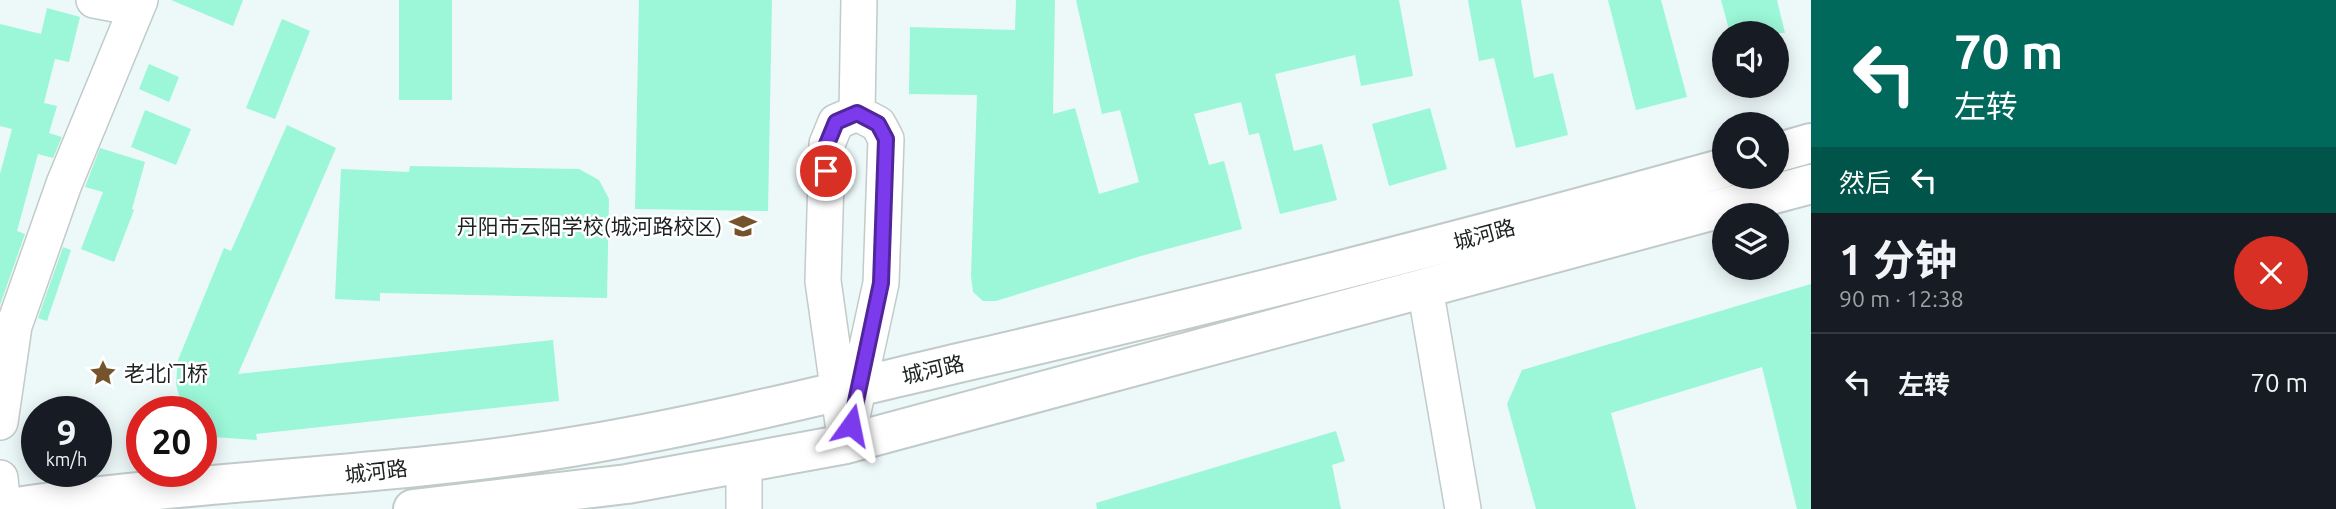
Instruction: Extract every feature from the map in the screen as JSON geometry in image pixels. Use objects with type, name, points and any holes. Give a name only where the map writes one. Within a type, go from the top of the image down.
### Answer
[{"type":"main road","points":[[1789,149],[1811,143]]},
{"type":"main road","name":"城河路","points":[[3,509],[64,500],[322,478],[582,446],[849,388],[1312,280],[1712,171]]},
{"type":"main road","name":"城河路","points":[[413,509],[628,484],[846,444],[1811,184]]},
{"type":"street","points":[[0,422],[7,324],[138,4],[94,0]]},
{"type":"street","points":[[857,113],[859,0]]},
{"type":"street","points":[[846,444],[849,388],[881,283],[886,139],[878,124],[857,113]]},
{"type":"street","points":[[849,388],[823,281],[827,144],[836,122],[857,113]]},
{"type":"street","points":[[1425,288],[1463,509]]},
{"type":"street","points":[[744,463],[744,509]]},
{"type":"street","points":[[0,478],[3,509]]},
{"type":"building","points":[[171,0],[243,0],[233,26]]},
{"type":"building","points":[[399,0],[452,0],[452,100],[399,100]]},
{"type":"building","points":[[639,0],[772,0],[768,211],[635,209]]},
{"type":"building","points":[[1016,0],[1055,0],[1053,114],[1075,108],[1099,194],[1139,182],[1120,110],[1102,114],[1076,0],[1399,0],[1413,76],[1361,86],[1355,55],[1275,74],[1294,151],[1322,144],[1337,200],[1280,214],[1259,133],[1249,135],[1241,102],[1194,114],[1209,165],[1224,161],[1242,229],[1141,256],[996,301],[983,301],[973,292],[971,276],[977,95],[909,94],[910,27],[1015,30]]},
{"type":"building","points":[[1468,0],[1521,0],[1534,78],[1553,73],[1568,135],[1516,148],[1494,58],[1479,61]]},
{"type":"building","points":[[1608,0],[1661,0],[1687,97],[1636,110]]},
{"type":"building","points":[[1721,0],[1777,0],[1782,21],[1727,21]]},
{"type":"building","points":[[47,8],[80,17],[69,62],[55,59],[44,103],[57,106],[49,133],[62,137],[53,158],[38,154],[17,231],[25,234],[0,305],[0,174],[12,129],[0,126],[0,24],[41,34]]},
{"type":"building","points":[[282,19],[310,31],[275,119],[246,108]]},
{"type":"building","points":[[149,64],[179,77],[169,102],[139,89]]},
{"type":"building","points":[[1430,108],[1447,169],[1389,186],[1372,124]]},
{"type":"building","points":[[145,110],[191,129],[176,165],[131,147]]},
{"type":"building","points":[[287,125],[336,148],[238,374],[553,340],[559,401],[256,434],[257,440],[217,437],[217,396],[179,396],[176,384],[178,360],[224,248],[231,251]]},
{"type":"building","points":[[100,148],[145,162],[132,209],[134,210],[114,262],[81,249],[103,192],[85,187]]},
{"type":"building","points":[[410,166],[579,169],[599,180],[609,199],[607,298],[380,293],[380,301],[335,299],[341,169],[409,172]]},
{"type":"building","points":[[63,247],[71,250],[47,321],[38,318]]},
{"type":"building","points":[[1811,284],[1811,509],[1797,509],[1762,367],[1611,413],[1636,509],[1536,509],[1507,404],[1522,370]]},
{"type":"building","points":[[1336,431],[1345,461],[1332,465],[1341,509],[1097,509],[1096,503]]},
{"type":"place","name":"丹阳市云阳学校(城河路校区)","points":[[743,226]]},
{"type":"place","name":"老北门桥","points":[[103,373]]},
{"type":"route","points":[[826,171],[827,144],[836,122],[857,113],[878,124],[886,139],[881,283],[851,425]]}]
